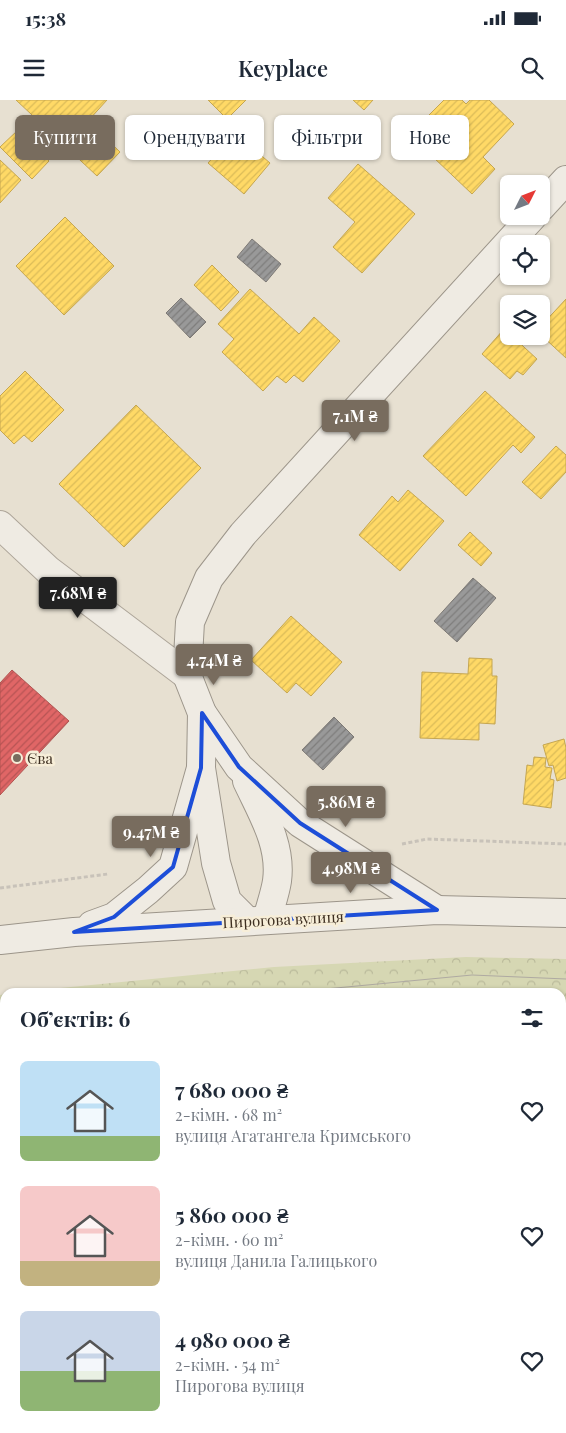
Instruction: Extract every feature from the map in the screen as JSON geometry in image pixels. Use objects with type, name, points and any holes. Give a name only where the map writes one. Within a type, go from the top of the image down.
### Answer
[{"type":"main road","points":[[550,197],[566,180]]},
{"type":"main road","points":[[202,713],[201,768],[213,844],[225,894],[227,901],[257,920],[277,881],[277,857],[270,830],[239,767],[202,713],[187,675],[190,622],[209,578],[243,534],[524,225]]},
{"type":"main road","points":[[0,525],[48,570],[187,675]]},
{"type":"main road","points":[[239,767],[300,823],[437,910]]},
{"type":"main road","points":[[74,932],[114,917],[173,867],[201,768]]},
{"type":"main road","name":"Пирогова вулиця","points":[[0,940],[74,932],[437,910],[566,913]]},
{"type":"path","points":[[397,845],[427,839],[566,844]]},
{"type":"path","points":[[0,888],[109,874]]},
{"type":"highlighted area","points":[[202,713],[239,767],[300,823],[437,910],[246,920],[74,932],[114,917],[173,867],[201,768]]},
{"type":"green space","points":[[466,957],[566,959],[566,988],[61,988],[274,967]]},
{"type":"building: Житло","points":[[16,100],[107,100],[93,115],[32,115]]},
{"type":"building: Житло","points":[[208,100],[246,100],[231,115],[223,115]]},
{"type":"building: Житло","points":[[353,100],[373,100],[364,110]]},
{"type":"building: Житло","points":[[444,100],[462,100],[466,104],[470,100],[489,100],[514,124],[483,157],[495,169],[472,194],[436,160],[469,160],[469,115],[429,115]]},
{"type":"building: Житло","points":[[15,133],[15,160],[49,161],[32,179],[0,147]]},
{"type":"building: Житло","points":[[115,147],[120,152],[115,157]]},
{"type":"building: Житло","points":[[264,158],[270,163],[244,194],[208,163],[211,160],[264,160]]},
{"type":"building: Житло","points":[[0,160],[21,180],[0,203]]},
{"type":"building: Житло","points":[[80,160],[112,160],[97,176]]},
{"type":"building: Житло","points":[[358,164],[415,214],[362,273],[333,247],[355,222],[328,198]]},
{"type":"building: Житло","points":[[65,217],[114,266],[64,315],[16,266]]},
{"type":"building: Житло","points":[[212,265],[239,292],[221,311],[194,285]]},
{"type":"building: Житло","points":[[250,289],[299,334],[314,317],[340,341],[303,382],[294,375],[286,383],[277,376],[263,391],[222,352],[234,339],[218,324]]},
{"type":"building: Житло","points":[[566,299],[566,358],[550,343],[550,316]]},
{"type":"building: Житло","points":[[500,334],[500,345],[522,345],[537,359],[523,375],[517,371],[510,379],[482,354]]},
{"type":"building: Житло","points":[[25,371],[64,410],[32,442],[24,435],[14,444],[0,430],[0,396]]},
{"type":"building: Житло","points":[[485,391],[535,437],[521,453],[513,445],[466,496],[423,456]]},
{"type":"building: Житло","points":[[136,405],[201,468],[124,547],[59,484]]},
{"type":"building: Житло","points":[[556,446],[566,455],[566,472],[541,499],[522,482]]},
{"type":"building: Житло","points":[[408,490],[444,521],[400,571],[359,535],[392,496],[398,502]]},
{"type":"building: Житло","points":[[470,532],[492,553],[481,566],[458,545]]},
{"type":"building: Житло","points":[[291,616],[342,662],[311,696],[296,683],[287,693],[251,660]]},
{"type":"building: Житло","points":[[469,658],[492,659],[492,676],[497,676],[495,724],[479,723],[479,740],[420,738],[422,672],[468,674]]},
{"type":"building: Житло","points":[[564,739],[566,748],[566,778],[557,781],[553,765],[549,766],[543,745]]},
{"type":"building: Житло","points":[[534,757],[546,758],[545,767],[552,768],[550,779],[554,780],[551,808],[523,804],[527,765],[533,766]]},
{"type":"building: Торгівля","name":"Єва","points":[[12,670],[69,721],[0,795],[0,683]]},
{"type":"building: Промзона","points":[[252,239],[281,264],[266,282],[237,257]]},
{"type":"building: Промзона","points":[[181,298],[206,322],[190,338],[166,313]]},
{"type":"building: Промзона","points":[[473,578],[496,598],[457,642],[434,621]]},
{"type":"building: Промзона","points":[[334,717],[354,737],[323,770],[302,750]]},
{"type":"tram line","points":[[336,988],[472,975],[566,979]]},
{"type":"place","name":"Єва","points":[[17,758]]}]
